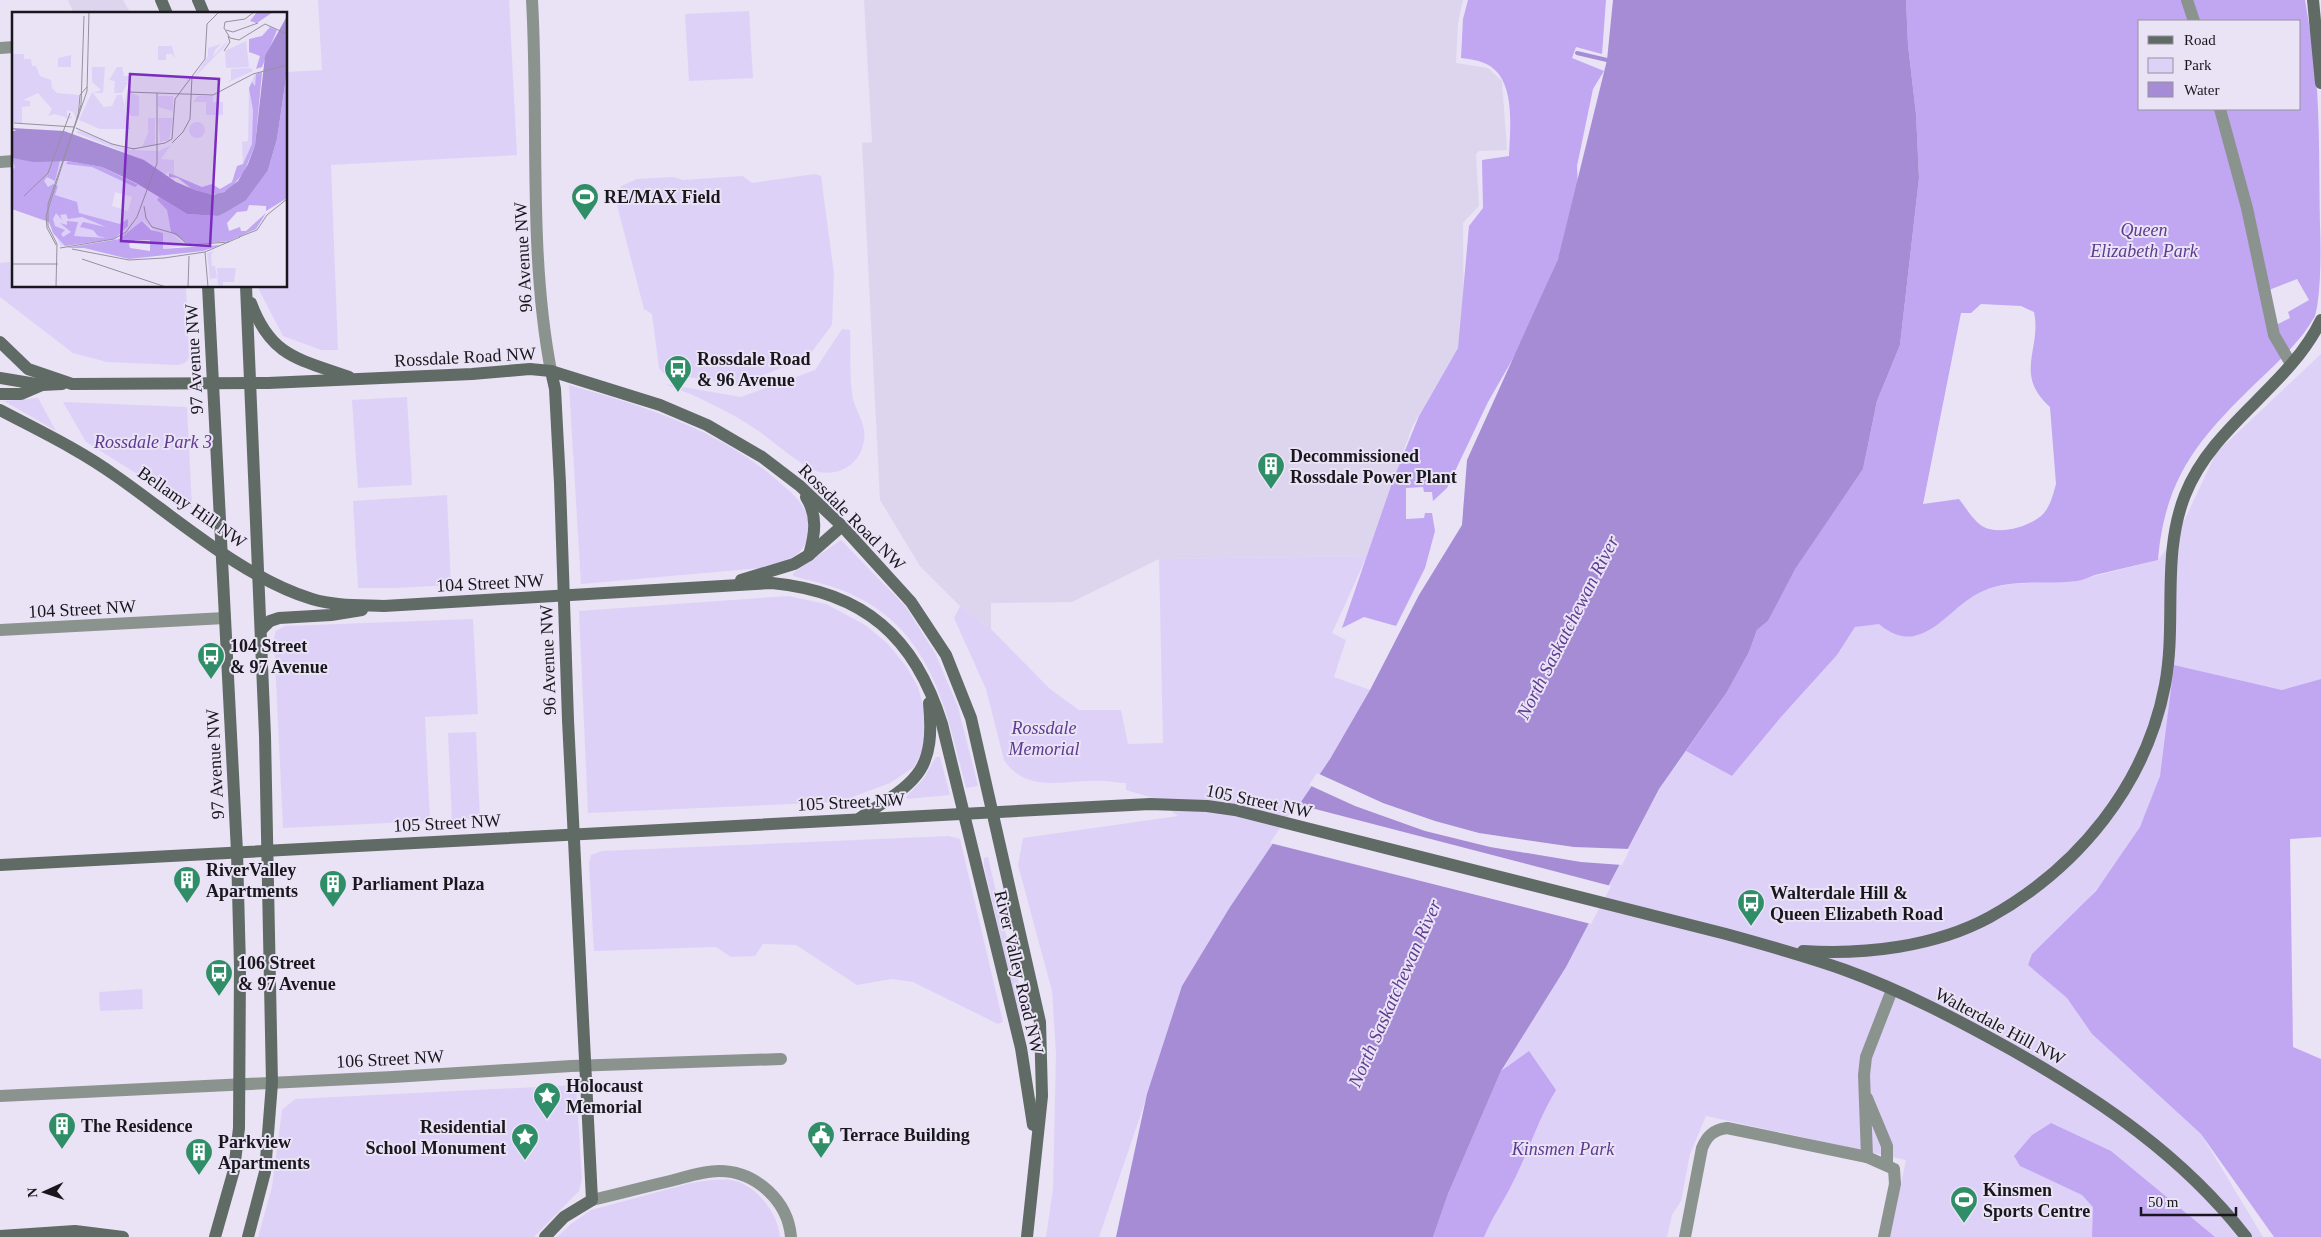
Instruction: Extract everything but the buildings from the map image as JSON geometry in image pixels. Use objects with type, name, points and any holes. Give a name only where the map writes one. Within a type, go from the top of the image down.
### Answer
[{"type":"main road","points":[[161,0],[167,12]]},
{"type":"main road","points":[[198,0],[203,12]]},
{"type":"main road","points":[[2313,0],[2321,83]]},
{"type":"main road","name":"97 Avenue NW","points":[[208,288],[237,852],[241,1085],[239,1128],[234,1170],[215,1237]]},
{"type":"main road","points":[[246,288],[259,323],[278,348],[296,358],[356,379]]},
{"type":"main road","points":[[246,288],[262,629],[269,850],[272,1083],[265,1172],[248,1237]]},
{"type":"main road","points":[[1783,950],[1830,953],[1872,950],[1918,942],[1989,918],[2050,876],[2070,858],[2105,819],[2132,780],[2141,759],[2165,685],[2170,644],[2171,551],[2175,529],[2186,493],[2198,468],[2223,436],[2291,364],[2312,338],[2321,320]]},
{"type":"main road","name":"Rossdale Road NW","points":[[0,342],[28,370],[72,384],[251,383],[530,369],[551,371],[660,405],[707,426],[762,457],[800,486],[842,526],[911,602],[946,655],[971,718],[993,812]]},
{"type":"main road","name":"96 Avenue NW","points":[[551,371],[555,389],[592,1200]]},
{"type":"main road","points":[[0,378],[42,384],[72,384]]},
{"type":"main road","points":[[0,394],[21,394],[42,384]]},
{"type":"main road","name":"Bellamy Hill NW","points":[[0,411],[66,444],[102,466],[222,552],[258,574]]},
{"type":"main road","points":[[800,486],[809,501],[815,520],[814,539],[809,554]]},
{"type":"main road","points":[[730,585],[754,575],[785,568],[809,554],[842,526]]},
{"type":"main road","name":"104 Street NW","points":[[258,574],[278,586],[314,600],[384,606],[730,585]]},
{"type":"main road","points":[[730,585],[785,584],[816,591],[843,601],[868,614],[891,631],[916,662],[927,683],[942,724],[963,813]]},
{"type":"main road","points":[[262,629],[270,621],[279,618],[332,615],[384,606]]},
{"type":"main road","points":[[859,819],[902,791],[922,768],[929,752],[931,736],[927,683]]},
{"type":"main road","name":"105 Street NW","points":[[0,865],[963,813],[1150,804],[1207,806],[1235,810],[1690,926]]},
{"type":"main road","name":"River Valley Road NW","points":[[993,812],[1040,1022],[1042,1096],[1027,1237]]},
{"type":"main road","name":"River Valley Road NW","points":[[963,813],[1021,1048],[1036,1140]]},
{"type":"main road","name":"Walterdale Hill NW","points":[[1690,926],[1783,950],[1844,970],[1892,990],[1981,1033],[2098,1102],[2192,1175],[2246,1237]]},
{"type":"main road","points":[[546,1237],[564,1217],[592,1200]]},
{"type":"main road","points":[[0,1236],[75,1231],[123,1237]]},
{"type":"street","name":"96 Avenue NW","points":[[532,0],[535,59],[534,129],[541,288],[551,371]]},
{"type":"street","points":[[2187,0],[2194,20]]},
{"type":"street","points":[[2220,110],[2247,208],[2274,335],[2291,364]]},
{"type":"street","name":"104 Street NW","points":[[0,630],[225,618]]},
{"type":"street","points":[[1867,1157],[1864,1092],[1866,1057],[1892,990]]},
{"type":"street","name":"106 Street NW","points":[[0,1096],[586,1066],[781,1059]]},
{"type":"street","points":[[1864,1092],[1887,1146],[1888,1165]]},
{"type":"street","points":[[1685,1237],[1702,1148],[1708,1136],[1719,1129],[1733,1128],[1867,1157],[1894,1169],[1895,1184],[1884,1237]]},
{"type":"street","points":[[592,1200],[705,1172],[732,1172],[754,1180],[771,1193],[784,1211],[791,1237]]},
{"type":"shaded area","points":[[68,0],[123,0],[130,12],[73,12]]},
{"type":"shaded area","points":[[864,0],[1463,0],[1458,23],[1456,63],[1488,68],[1502,81],[1507,150],[1479,151],[1476,154],[1479,206],[1463,223],[1464,338],[1412,427],[1367,556],[1159,559],[1072,602],[991,603],[991,629],[960,606],[920,566],[880,500],[862,143],[872,142]]},
{"type":"green space","points":[[318,0],[509,0],[517,155],[331,165],[338,350],[321,350],[283,336],[258,288],[288,288],[288,72],[322,70]]},
{"type":"green space","points":[[1468,0],[1606,0],[1602,54],[1576,47],[1572,58],[1604,71],[1593,89],[1577,166],[1578,189],[1564,245],[1519,348],[1488,402],[1447,488],[1433,501],[1432,492],[1424,492],[1423,487],[1406,488],[1406,519],[1424,518],[1425,513],[1432,513],[1435,531],[1425,568],[1396,626],[1364,617],[1342,628],[1393,480],[1419,416],[1458,348],[1469,226],[1483,208],[1482,160],[1509,156],[1509,104],[1507,91],[1502,79],[1495,70],[1484,63],[1461,58],[1463,19]]},
{"type":"green space","name":"Queen Elizabeth Park","points":[[1906,0],[2305,0],[2313,47],[2318,113],[2320,259],[2315,316],[2282,358],[2219,421],[2189,460],[2177,481],[2168,504],[2158,560],[2077,581],[2017,583],[1994,587],[1970,598],[1934,627],[1922,634],[1909,637],[1895,634],[1879,624],[1855,627],[1837,655],[1781,717],[1732,776],[1686,751],[1727,692],[1749,652],[1757,630],[1768,621],[1794,569],[1863,469],[1877,401],[1900,345],[1919,178],[1916,114],[1908,45]],"holes":[[[2297,279],[2309,300],[2288,312],[2290,318],[2272,327],[2264,292]],[[1981,304],[2021,306],[2034,312],[2035,338],[2031,372],[2033,383],[2039,395],[2050,407],[2056,484],[2049,505],[2044,513],[2029,524],[2013,529],[1996,530],[1982,526],[1959,499],[1923,504],[1961,313],[1971,313]]]},
{"type":"green space","points":[[749,11],[753,78],[689,81],[685,14]]},
{"type":"green space","name":"RE/MAX Field","points":[[815,174],[821,176],[834,274],[832,325],[807,358],[738,385],[663,373],[659,368],[652,314],[644,309],[617,205],[621,186],[637,179],[673,177],[683,180],[743,176],[752,183]]},
{"type":"green space","points":[[10,262],[12,288],[186,288],[189,358],[185,363],[178,365],[107,362],[73,353],[0,297],[0,263]]},
{"type":"green space","points":[[842,329],[850,330],[852,395],[864,434],[863,445],[857,458],[847,468],[826,473],[812,469],[796,460],[757,430],[735,416],[665,384],[741,397],[815,370]]},
{"type":"green space","name":"Kinsmen Park","points":[[2321,354],[2321,679],[2282,690],[2174,665],[2165,748],[2160,775],[2151,802],[2139,828],[2106,878],[2028,965],[2067,998],[2092,1034],[2201,1134],[2263,1237],[1890,1237],[1906,1160],[1706,1116],[1690,1154],[1681,1201],[1672,1215],[1667,1237],[1433,1237],[1448,1194],[1501,1071],[1566,967],[1659,789],[1686,751],[1732,776],[1781,717],[1837,655],[1855,627],[1880,623],[1894,634],[1916,636],[1928,631],[1970,598],[1986,589],[2012,584],[2079,580],[2158,560],[2178,534],[2216,453]]},
{"type":"green space","points":[[569,385],[679,421],[731,447],[755,463],[790,491],[804,508],[809,522],[809,530],[808,538],[801,550],[785,562],[771,567],[581,584]]},
{"type":"green space","points":[[407,397],[412,485],[358,488],[352,400]]},
{"type":"green space","points":[[38,398],[56,431],[4,401]]},
{"type":"green space","name":"Rossdale Park 3","points":[[63,402],[187,407],[192,508],[86,442]]},
{"type":"green space","points":[[447,495],[451,585],[358,588],[353,501]]},
{"type":"green space","points":[[841,540],[905,606],[935,653],[958,707],[978,786],[966,788],[952,732],[933,678],[919,653],[903,631],[881,612],[855,596],[833,587],[793,576],[793,573]]},
{"type":"green space","name":"Rossdale Memorial","points":[[1367,556],[1332,633],[1346,640],[1334,677],[1370,690],[1330,759],[1230,907],[1146,1099],[1099,1237],[1046,1237],[1053,1189],[1056,1054],[1052,991],[1018,865],[1023,838],[1178,816],[1153,798],[1126,790],[1126,783],[1089,781],[1049,783],[1024,778],[1013,771],[1004,760],[986,689],[954,618],[960,606],[991,629],[1050,689],[1079,710],[1121,710],[1128,744],[1163,743],[1159,559]]},
{"type":"green space","points":[[788,596],[826,604],[865,625],[887,643],[906,666],[918,687],[925,713],[923,749],[914,767],[890,783],[839,802],[588,813],[579,611]]},
{"type":"green space","points":[[473,619],[478,714],[425,717],[430,821],[283,828],[274,638],[276,631],[285,626]]},
{"type":"green space","points":[[2174,665],[2282,690],[2321,679],[2321,837],[2290,839],[2293,1047],[2321,1059],[2321,1237],[2274,1237],[2201,1134],[2092,1034],[2067,998],[2028,965],[2032,954],[2096,891],[2140,827],[2160,776]]},
{"type":"green space","points":[[476,732],[480,819],[452,820],[448,733]]},
{"type":"green space","points":[[936,757],[940,757],[950,795],[907,799],[906,797],[924,778]]},
{"type":"green space","points":[[949,836],[960,839],[1003,1022],[998,1024],[913,982],[892,979],[857,985],[796,945],[763,944],[755,956],[731,957],[716,947],[594,951],[589,863],[591,855],[602,851]]},
{"type":"green space","points":[[988,857],[1015,973],[1024,995],[1025,1003],[1022,1016],[1019,1017],[984,866],[984,858]]},
{"type":"green space","points":[[142,989],[143,1009],[100,1011],[99,992]]},
{"type":"green space","points":[[1529,1051],[1556,1090],[1544,1112],[1519,1170],[1484,1237],[1433,1237],[1448,1194],[1501,1071]]},
{"type":"green space","points":[[576,1085],[582,1179],[579,1191],[534,1237],[258,1237],[272,1187],[282,1110],[295,1099]]},
{"type":"green space","points":[[2051,1123],[2111,1151],[2215,1237],[2092,1237],[2093,1207],[2082,1195],[2020,1166],[2014,1156],[2032,1135]]},
{"type":"green space","points":[[729,1180],[740,1183],[757,1193],[770,1209],[780,1237],[557,1237],[591,1210],[691,1183]]},
{"type":"water","name":"North Saskatchewan River","points":[[1613,0],[1906,0],[1908,45],[1916,114],[1919,178],[1900,345],[1877,401],[1863,469],[1795,569],[1768,621],[1757,630],[1749,652],[1727,692],[1659,789],[1566,967],[1501,1071],[1448,1194],[1433,1237],[1116,1237],[1147,1094],[1182,986],[1230,907],[1330,759],[1370,690],[1419,595],[1462,525],[1467,460],[1558,259],[1607,60]]},
{"type":"pier","points":[[1317,773],[1383,803],[1435,821],[1479,833],[1574,847],[1630,849],[1622,865],[1581,862],[1490,847],[1425,831],[1355,806],[1309,785]]},
{"type":"pier","points":[[1296,804],[1611,886],[1591,924],[1270,843]]},
{"type":"waterway","points":[[1577,53],[1607,60]]},
{"type":"place","name":"RE/MAX Field","points":[[585,221]]},
{"type":"place","name":"Rossdale Road & 96 Avenue","points":[[678,393]]},
{"type":"place","name":"Decommissioned Rossdale Power Plant","points":[[1271,490]]},
{"type":"place","name":"104 Street & 97 Avenue","points":[[211,680]]},
{"type":"place","name":"RiverValley Apartments","points":[[187,904]]},
{"type":"place","name":"Parliament Plaza","points":[[333,908]]},
{"type":"place","name":"Walterdale Hill & Queen Elizabeth Road","points":[[1751,927]]},
{"type":"place","name":"106 Street & 97 Avenue","points":[[219,997]]},
{"type":"place","name":"Holocaust Memorial","points":[[547,1120]]},
{"type":"place","name":"The Residence","points":[[62,1150]]},
{"type":"place","name":"Terrace Building","points":[[821,1159]]},
{"type":"place","name":"Residential School Monument","points":[[525,1161]]},
{"type":"place","name":"Parkview Apartments","points":[[199,1176]]},
{"type":"place","name":"Kinsmen Sports Centre","points":[[1964,1224]]}]
